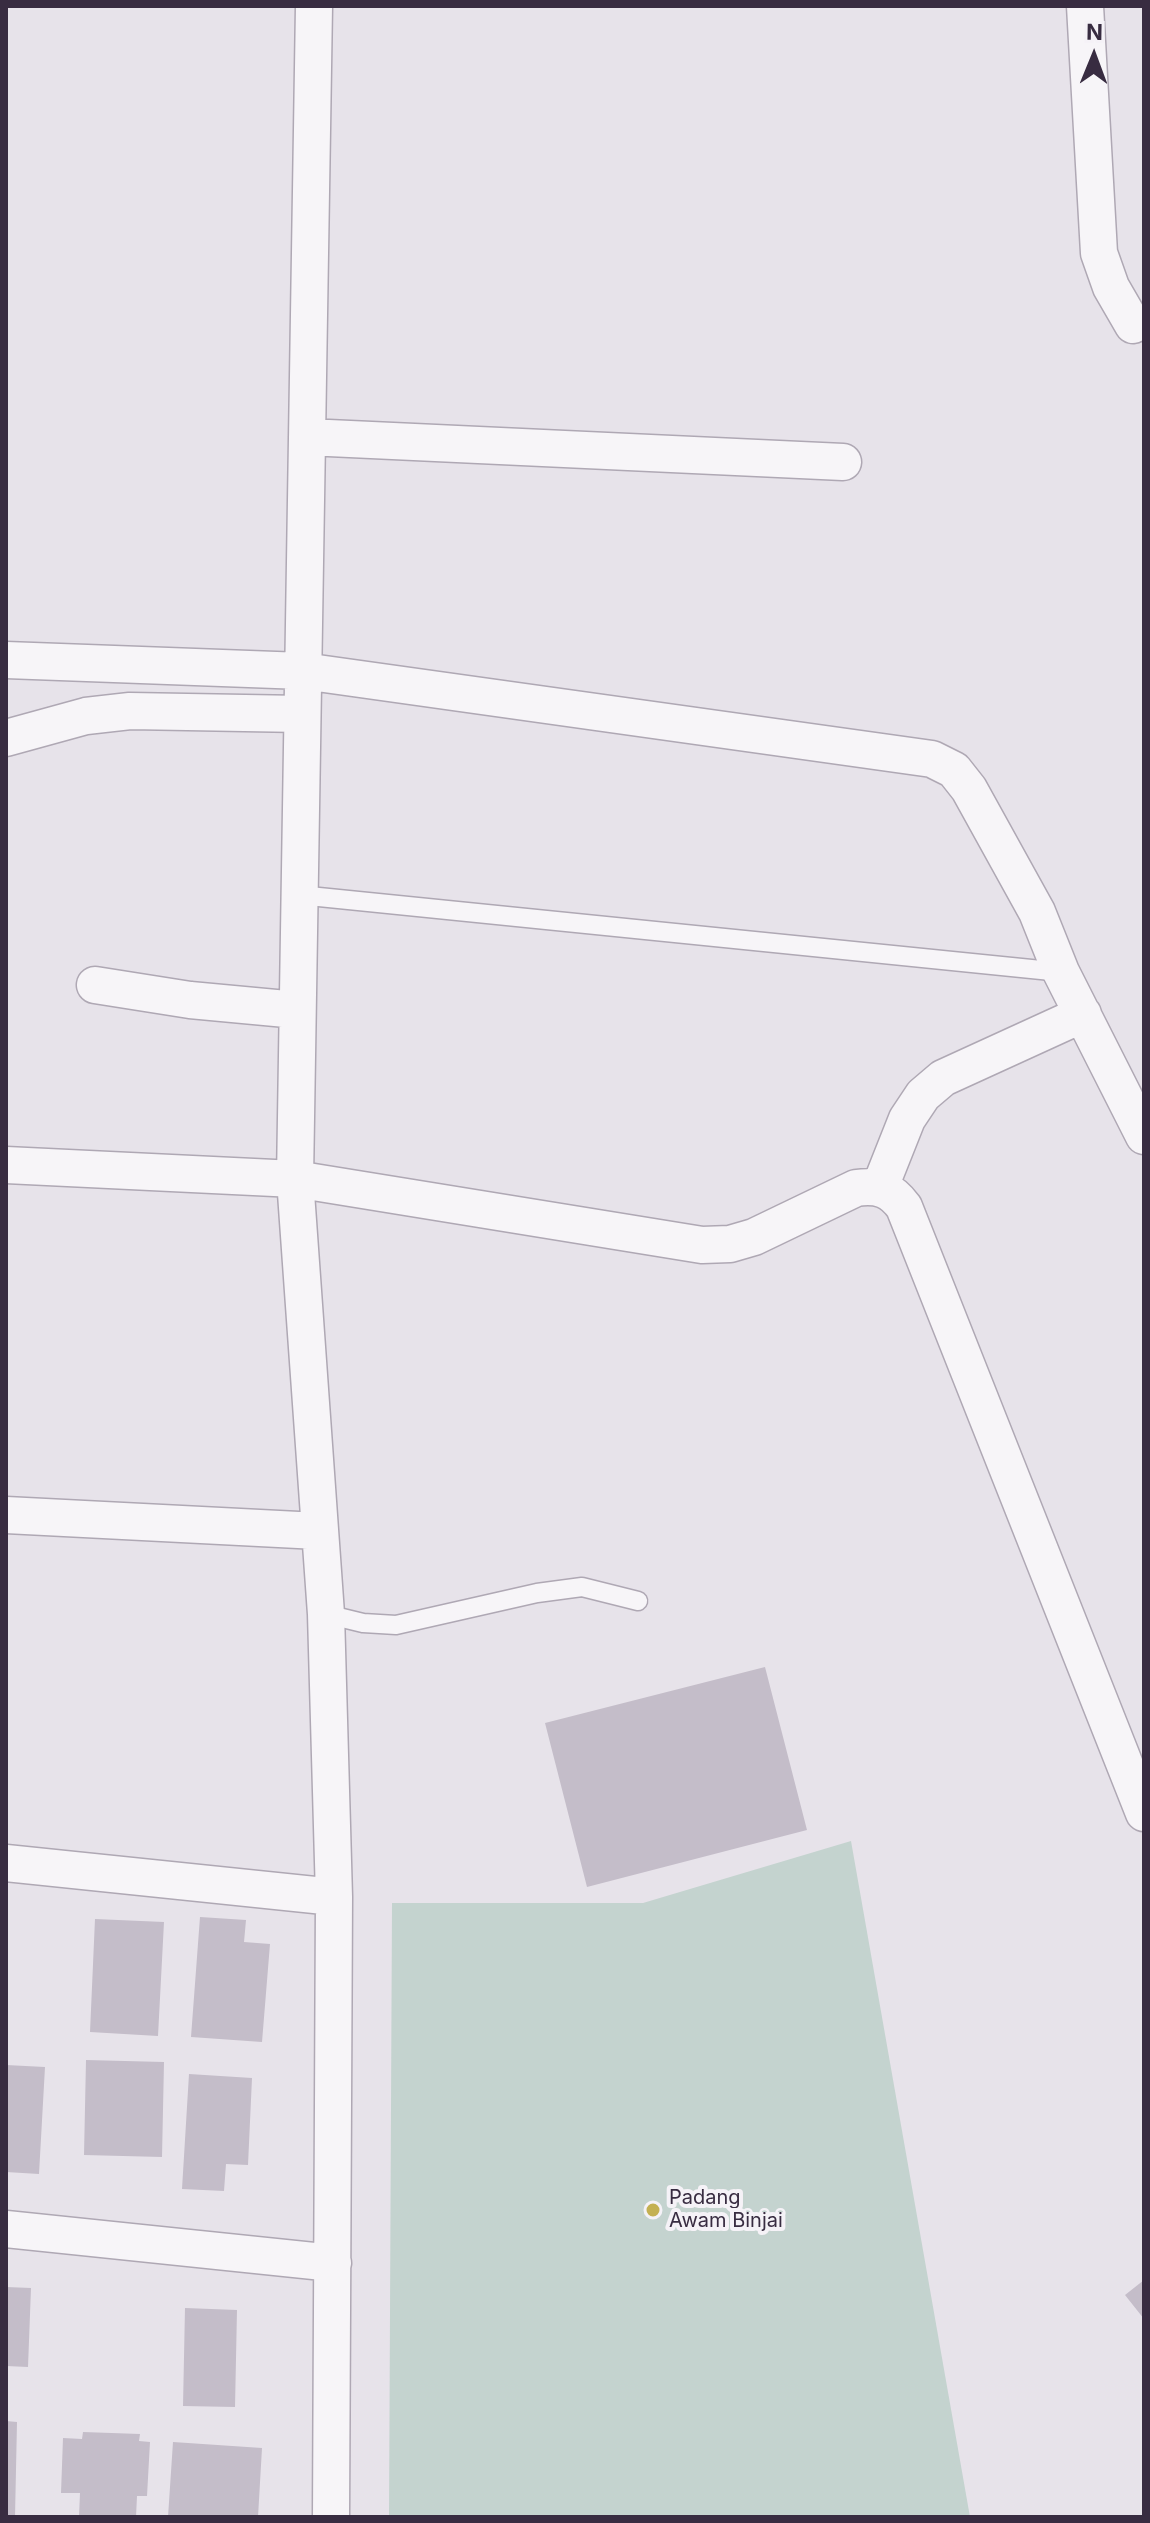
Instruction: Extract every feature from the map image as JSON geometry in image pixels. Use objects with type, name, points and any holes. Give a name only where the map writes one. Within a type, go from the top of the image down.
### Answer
[{"type":"street","points":[[314,6],[295,1179],[326,1614],[334,1897],[331,2517]]},
{"type":"street","points":[[1085,6],[1099,253],[1111,287],[1133,325]]},
{"type":"street","points":[[307,437],[843,462]]},
{"type":"street","points":[[6,660],[303,671],[932,759],[954,770],[969,789],[1037,912],[1061,972],[1144,1136]]},
{"type":"street","points":[[6,738],[86,716],[130,711],[302,714]]},
{"type":"street","points":[[95,985],[190,1000],[297,1010]]},
{"type":"street","points":[[880,1187],[907,1119],[923,1095],[943,1078],[1083,1014]]},
{"type":"street","points":[[6,1165],[295,1179],[702,1245],[730,1244],[754,1237],[856,1188],[880,1187],[897,1198],[904,1207],[1144,1813]]},
{"type":"street","points":[[6,1515],[318,1531]]},
{"type":"street","points":[[6,1863],[334,1897]]},
{"type":"street","points":[[6,2229],[333,2263]]},
{"type":"lane","points":[[299,895],[1061,972]]},
{"type":"lane","points":[[326,1614],[363,1623],[396,1625],[537,1593],[582,1587],[638,1601]]},
{"type":"shaded area","name":"Padang Awam Binjai","points":[[851,1841],[970,2517],[389,2517],[392,1903],[643,1903]]},
{"type":"building","points":[[765,1667],[807,1830],[587,1887],[545,1723]]},
{"type":"building","points":[[200,1917],[246,1920],[244,1942],[270,1944],[262,2042],[191,2037]]},
{"type":"building","points":[[95,1919],[164,1922],[158,2036],[90,2032]]},
{"type":"building","points":[[86,2060],[164,2062],[162,2157],[84,2155]]},
{"type":"building","points":[[6,2065],[45,2067],[39,2174],[6,2172]]},
{"type":"building","points":[[189,2074],[252,2078],[248,2165],[226,2164],[224,2191],[182,2189]]},
{"type":"building","points":[[1144,2280],[1144,2319],[1125,2295]]},
{"type":"building","points":[[6,2287],[31,2288],[28,2367],[6,2366]]},
{"type":"building","points":[[185,2308],[237,2310],[235,2407],[183,2406]]},
{"type":"building","points":[[6,2421],[17,2422],[15,2517],[6,2517]]},
{"type":"building","points":[[83,2432],[140,2434],[139,2441],[150,2442],[147,2496],[137,2496],[136,2517],[79,2517],[80,2493],[61,2493],[63,2438],[82,2439]]},
{"type":"building","points":[[173,2442],[262,2448],[258,2517],[168,2517]]},
{"type":"place","name":"Padang Awam Binjai","points":[[653,2210]]}]
